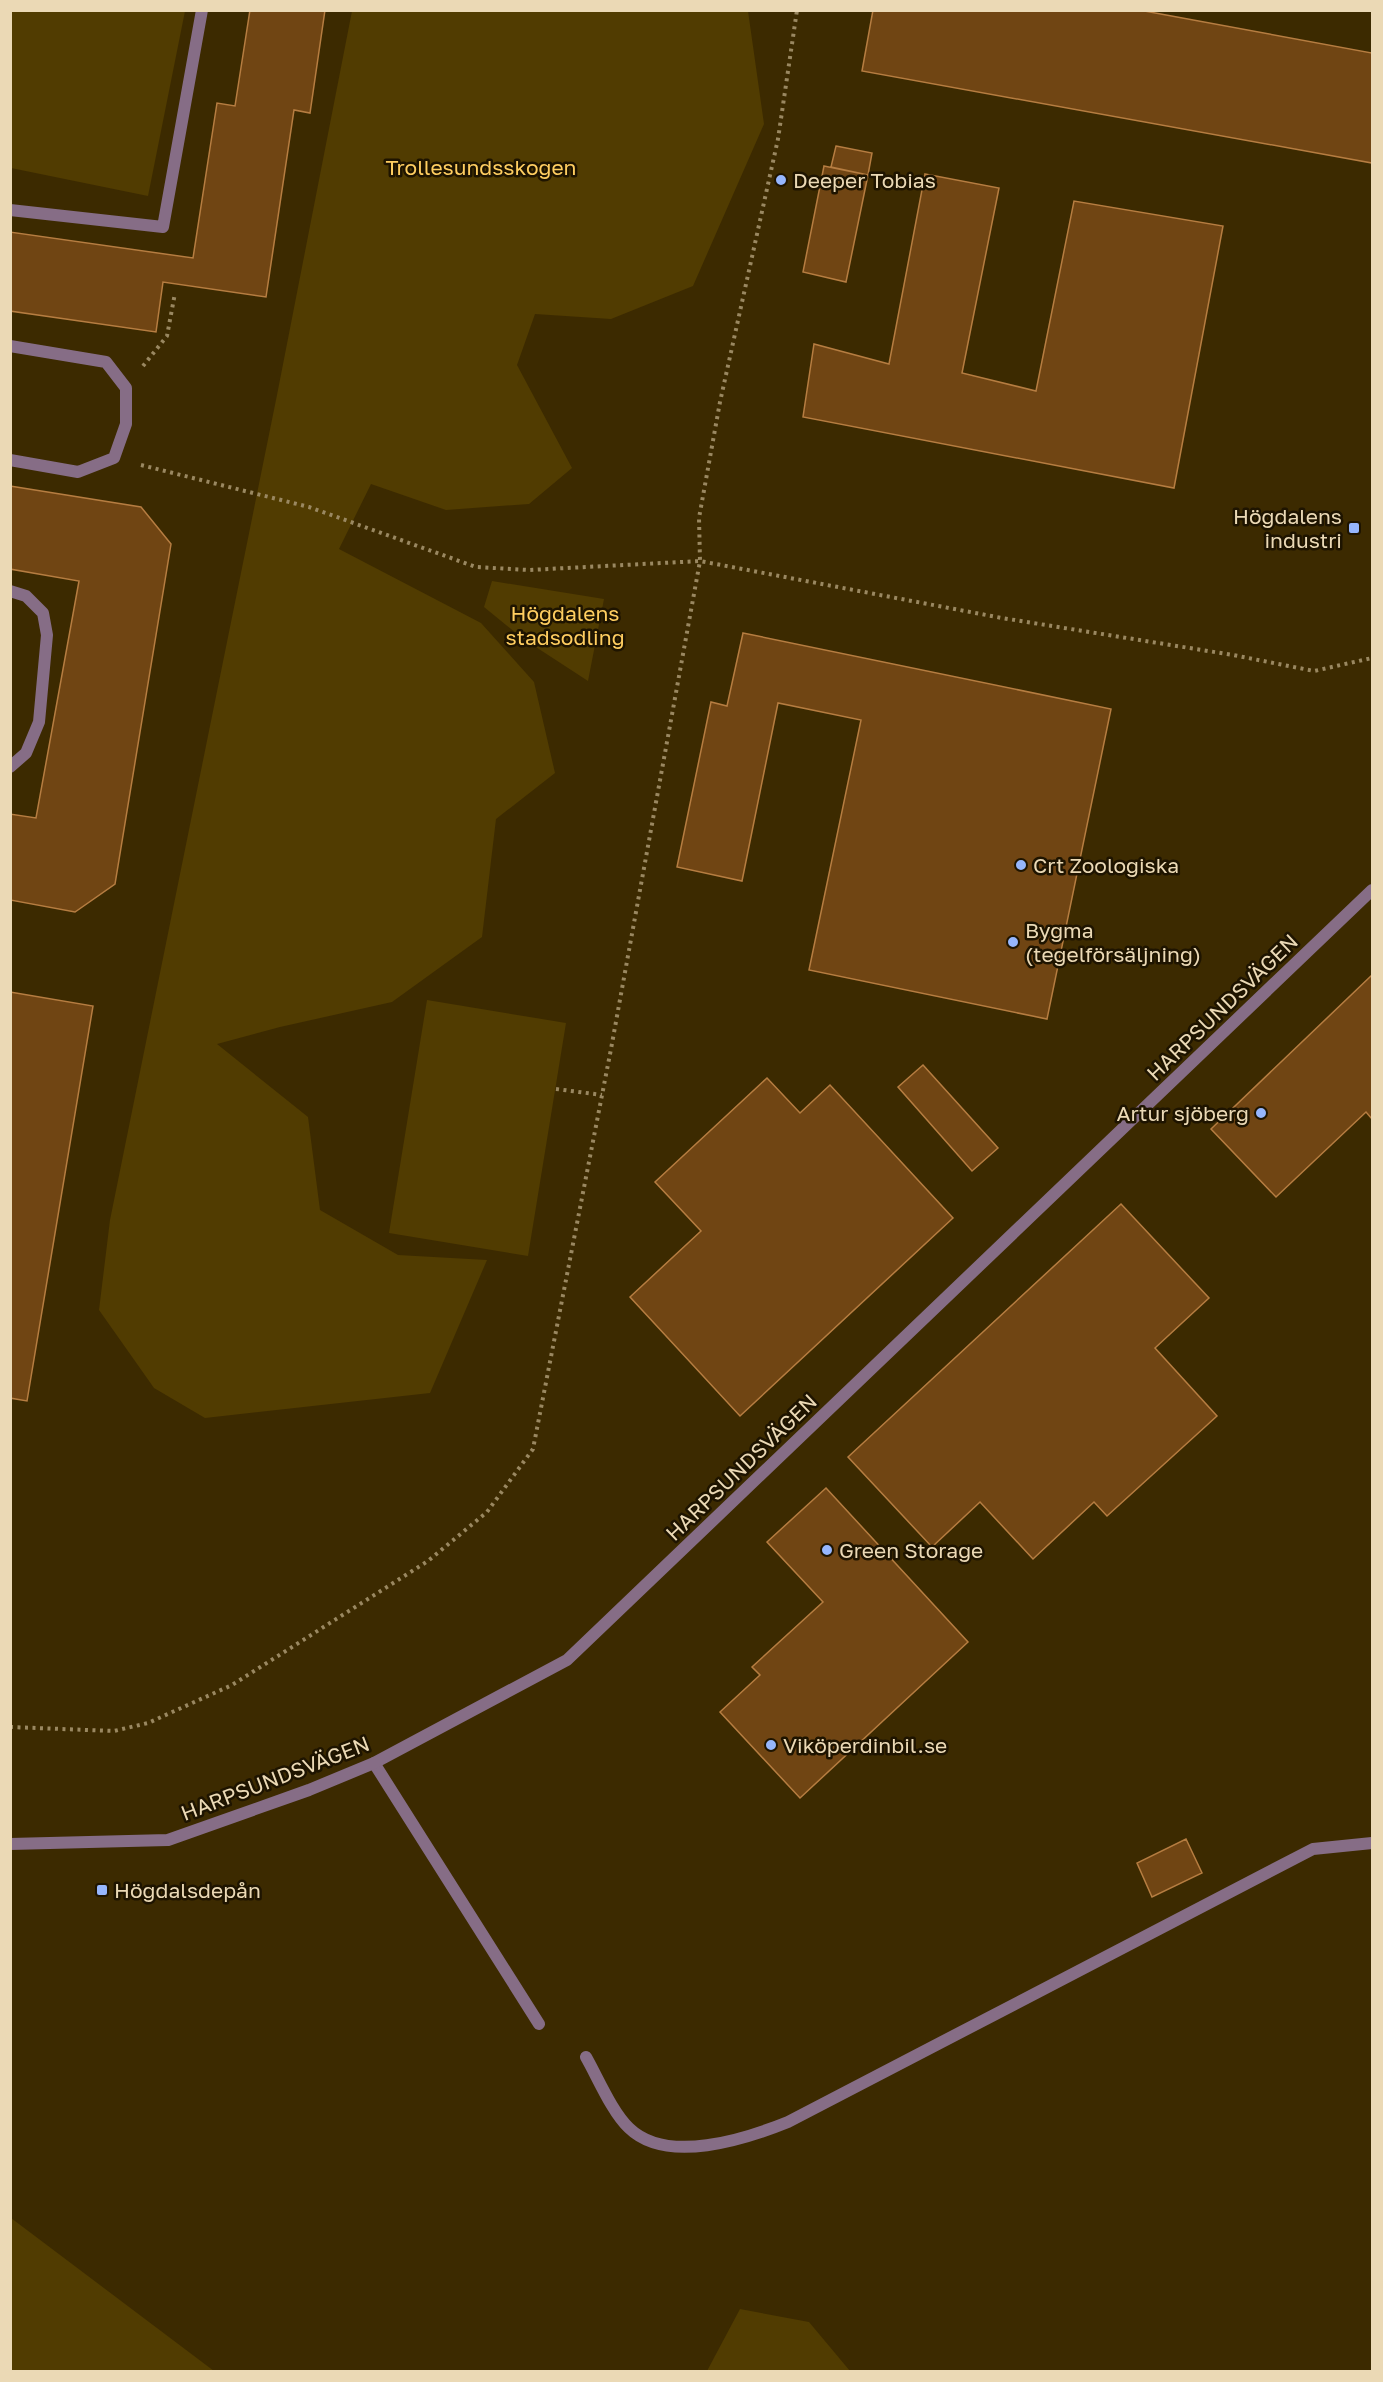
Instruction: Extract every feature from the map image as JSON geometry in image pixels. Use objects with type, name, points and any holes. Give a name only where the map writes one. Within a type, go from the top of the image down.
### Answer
[{"type":"street","points":[[10,210],[163,227],[202,10]]},
{"type":"street","points":[[10,346],[106,362],[126,388],[126,424],[114,458],[78,472],[10,460]]},
{"type":"street","points":[[10,591],[26,596],[43,613],[47,635],[39,722],[26,753],[10,767]]},
{"type":"street","name":"HARPSUNDSVÄGEN","points":[[10,1844],[168,1840],[309,1790],[374,1763],[567,1660],[1372,890]]},
{"type":"street","points":[[374,1763],[539,2024]]},
{"type":"street","points":[[586,2057],[623,2122],[641,2138],[656,2144],[674,2147],[746,2138],[788,2122],[1312,1849],[1372,1843]]},
{"type":"path","points":[[10,1727],[114,1731],[148,1723],[232,1685],[428,1561],[487,1512],[533,1449],[603,1095],[699,561],[699,518],[720,402],[778,139],[797,10]]},
{"type":"path","points":[[126,388],[167,336],[175,292]]},
{"type":"path","points":[[114,458],[309,507],[476,567],[529,570],[699,561],[1002,618],[1233,655],[1314,671],[1372,658]]},
{"type":"path","points":[[556,1089],[603,1095]]},
{"type":"green space","points":[[11,10],[185,11],[148,196],[11,168]]},
{"type":"green space","name":"Trollesundsskogen","points":[[352,11],[748,11],[764,124],[693,286],[611,319],[535,314],[517,365],[572,468],[529,504],[446,510],[371,484],[339,549],[481,623],[534,682],[555,773],[496,819],[482,937],[392,1002],[280,1027],[217,1044],[308,1117],[320,1210],[398,1255],[487,1260],[430,1393],[205,1418],[154,1388],[99,1310],[110,1220],[277,395]]},
{"type":"green space","name":"Högdalens stadsodling","points":[[492,581],[604,599],[588,681],[522,638],[484,607]]},
{"type":"green space","points":[[427,1000],[566,1023],[528,1256],[389,1233]]},
{"type":"green space","points":[[11,2218],[214,2371],[11,2371]]},
{"type":"green space","points":[[740,2309],[809,2322],[850,2371],[707,2371]]},
{"type":"building","points":[[250,10],[325,10],[310,113],[294,110],[266,297],[163,282],[156,332],[10,311],[10,232],[193,258],[217,103],[235,106]]},
{"type":"building","points":[[873,10],[1139,10],[1372,53],[1372,163],[862,71]]},
{"type":"building","points":[[836,146],[872,153],[868,175],[831,167]]},
{"type":"building","points":[[824,166],[868,175],[846,282],[803,272]]},
{"type":"building","points":[[925,174],[999,188],[962,373],[1036,391],[1074,201],[1223,226],[1174,488],[803,417],[814,344],[889,364]]},
{"type":"building","points":[[10,486],[141,507],[171,544],[115,884],[75,912],[10,900],[10,814],[36,818],[79,581],[10,569]]},
{"type":"building","points":[[743,633],[1111,709],[1047,1019],[809,970],[861,720],[778,703],[742,881],[677,867],[711,702],[727,706]]},
{"type":"building","points":[[1372,975],[1372,1119],[1366,1112],[1276,1197],[1211,1129]]},
{"type":"building","points":[[10,992],[93,1006],[27,1401],[10,1398]]},
{"type":"building","points":[[923,1065],[998,1148],[972,1171],[898,1087]]},
{"type":"building","points":[[767,1078],[800,1113],[830,1085],[953,1218],[740,1416],[630,1297],[701,1231],[655,1182]]},
{"type":"building","points":[[1121,1204],[1209,1298],[1155,1348],[1217,1416],[1107,1516],[1094,1502],[1033,1559],[980,1502],[932,1547],[848,1457]]},
{"type":"building","points":[[826,1488],[968,1642],[800,1798],[720,1712],[760,1675],[752,1667],[823,1602],[767,1542]]},
{"type":"building","points":[[1186,1839],[1202,1873],[1152,1897],[1137,1863]]},
{"type":"place","name":"Deeper Tobias","points":[[781,180]]},
{"type":"place","name":"Högdalens industri","points":[[1354,528]]},
{"type":"place","name":"Crt Zoologiska","points":[[1021,865]]},
{"type":"place","name":"Bygma (tegelförsäljning)","points":[[1013,942]]},
{"type":"place","name":"Artur sjöberg","points":[[1261,1113]]},
{"type":"place","name":"Green Storage","points":[[827,1550]]},
{"type":"place","name":"Viköperdinbil.se","points":[[771,1745]]},
{"type":"place","name":"Högdalsdepån","points":[[102,1890]]}]
